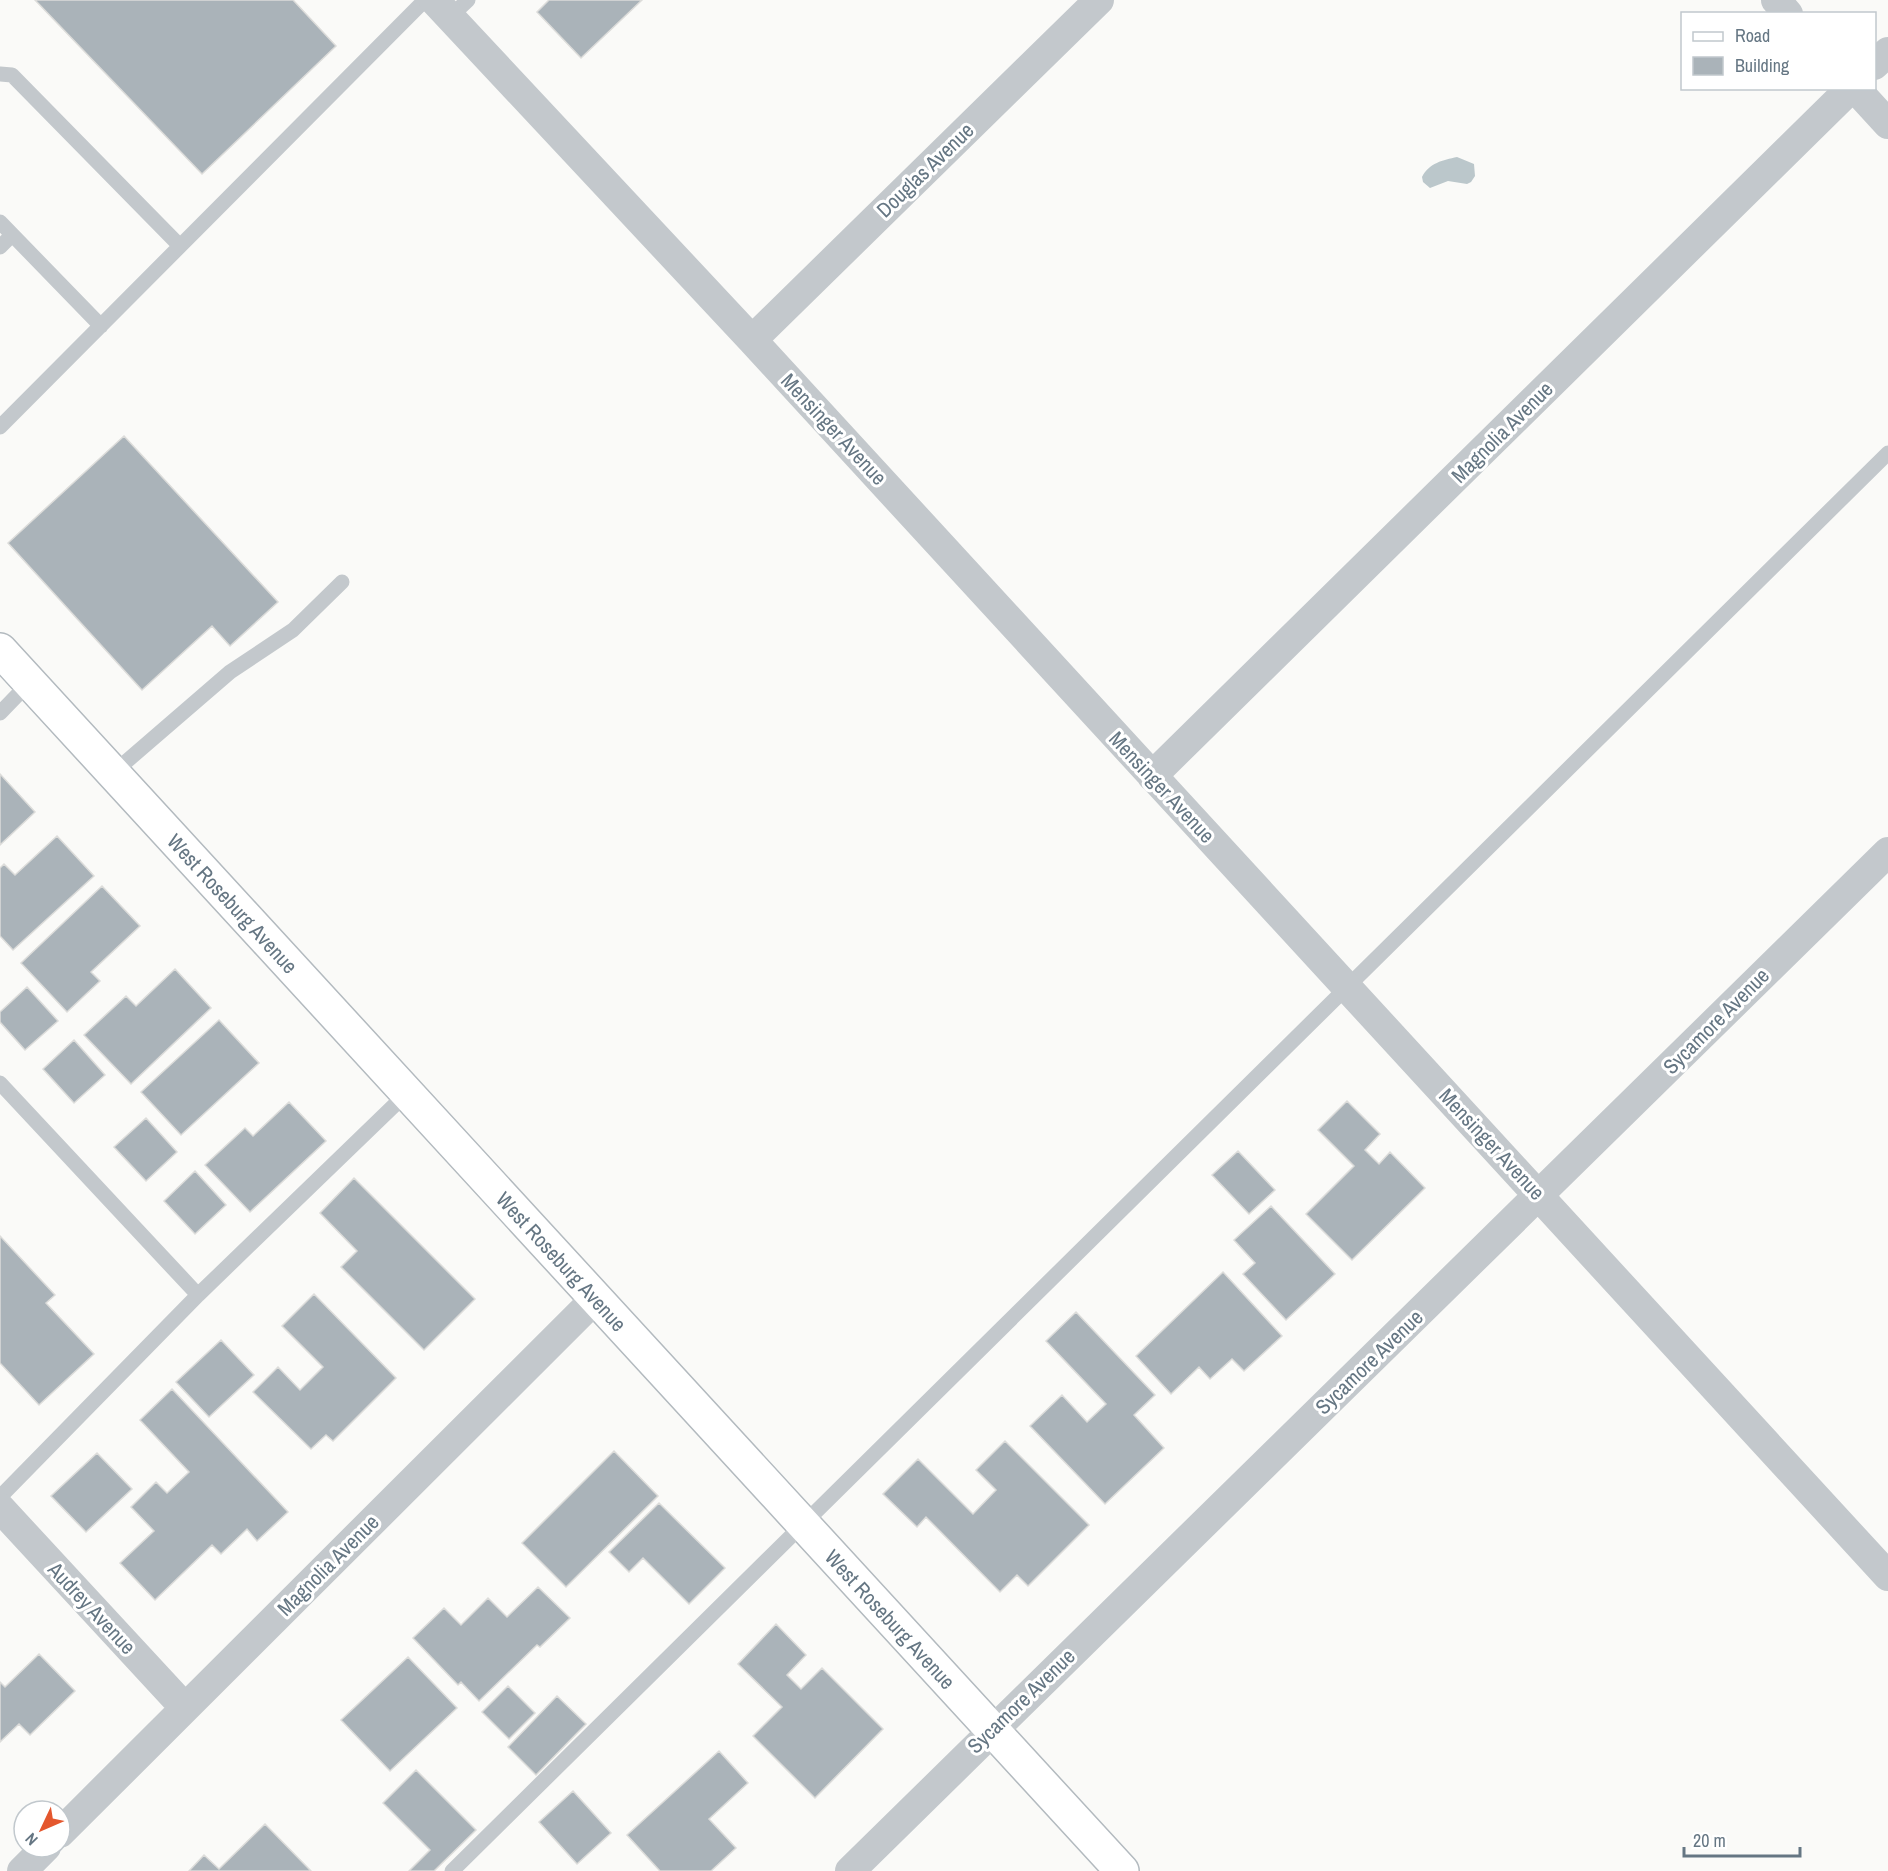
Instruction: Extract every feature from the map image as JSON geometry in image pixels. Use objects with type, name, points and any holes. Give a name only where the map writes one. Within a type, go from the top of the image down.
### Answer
[{"type":"street","name":"Douglas Avenue","points":[[752,340],[1099,0]]},
{"type":"street","points":[[1776,0],[1786,12]]},
{"type":"street","name":"Mensinger Avenue","points":[[451,6],[752,340],[1888,1575]]},
{"type":"street","points":[[1876,64],[1888,52]]},
{"type":"street","name":"Magnolia Avenue","points":[[1152,776],[1851,90]]},
{"type":"street","points":[[1855,90],[1888,124]]},
{"type":"street","name":"West Roseburg Avenue","points":[[0,650],[1122,1871]]},
{"type":"street","name":"Sycamore Avenue","points":[[850,1871],[992,1729],[1888,852]]},
{"type":"street","name":"Magnolia Avenue","points":[[72,1821],[596,1298]]},
{"type":"street","name":"Audrey Avenue","points":[[0,1508],[185,1708]]},
{"type":"street","points":[[22,1871],[34,1859]]},
{"type":"lane","points":[[0,427],[425,0]]},
{"type":"lane","points":[[0,74],[12,75],[180,246]]},
{"type":"lane","points":[[0,222],[101,326]]},
{"type":"lane","points":[[0,247],[12,235]]},
{"type":"lane","points":[[452,1871],[1888,453]]},
{"type":"lane","points":[[113,773],[230,672],[293,630],[342,582]]},
{"type":"lane","points":[[0,713],[30,682]]},
{"type":"lane","points":[[0,1083],[198,1294]]},
{"type":"lane","points":[[0,1497],[198,1294],[407,1093]]},
{"type":"shaded area","points":[[1457,157],[1474,164],[1475,176],[1471,182],[1467,184],[1448,181],[1430,188],[1423,182],[1422,177],[1432,165]]},
{"type":"building","points":[[35,0],[293,0],[336,46],[202,174]]},
{"type":"building","points":[[549,0],[642,0],[581,58],[537,12]]},
{"type":"building","points":[[124,436],[278,602],[230,646],[212,626],[142,690],[8,543]]},
{"type":"building","points":[[0,774],[35,812],[0,845]]},
{"type":"building","points":[[57,836],[94,876],[13,950],[0,936],[0,868],[4,864],[15,875]]},
{"type":"building","points":[[102,886],[140,926],[91,972],[100,981],[67,1012],[21,963]]},
{"type":"building","points":[[175,969],[211,1008],[131,1084],[84,1035],[126,996],[136,1006]]},
{"type":"building","points":[[27,987],[58,1021],[25,1050],[0,1022],[0,1012]]},
{"type":"building","points":[[219,1020],[259,1063],[181,1135],[141,1092]]},
{"type":"building","points":[[74,1040],[105,1075],[74,1103],[43,1069]]},
{"type":"building","points":[[1347,1101],[1380,1134],[1365,1150],[1379,1164],[1390,1152],[1425,1188],[1352,1260],[1306,1214],[1354,1166],[1318,1130]]},
{"type":"building","points":[[289,1102],[326,1141],[250,1212],[205,1165],[245,1128],[253,1136]]},
{"type":"building","points":[[146,1118],[177,1152],[146,1181],[114,1147]]},
{"type":"building","points":[[1238,1151],[1275,1190],[1249,1214],[1212,1175]]},
{"type":"building","points":[[195,1171],[226,1205],[195,1234],[164,1201]]},
{"type":"building","points":[[354,1178],[475,1299],[424,1350],[341,1267],[357,1251],[320,1213]]},
{"type":"building","points":[[1271,1206],[1335,1274],[1286,1320],[1243,1274],[1255,1263],[1234,1240]]},
{"type":"building","points":[[0,1236],[55,1295],[46,1303],[94,1354],[39,1405],[0,1363]]},
{"type":"building","points":[[1223,1272],[1282,1336],[1244,1371],[1232,1359],[1210,1379],[1199,1367],[1171,1394],[1136,1356]]},
{"type":"building","points":[[314,1294],[396,1378],[333,1441],[326,1435],[311,1449],[253,1392],[278,1367],[300,1390],[323,1367],[282,1326]]},
{"type":"building","points":[[1076,1312],[1155,1395],[1134,1415],[1164,1448],[1105,1504],[1030,1426],[1062,1395],[1087,1422],[1106,1404],[1046,1341]]},
{"type":"building","points":[[221,1340],[254,1375],[209,1417],[176,1382]]},
{"type":"building","points":[[172,1389],[288,1512],[257,1541],[247,1529],[221,1554],[212,1545],[155,1600],[120,1563],[154,1531],[131,1507],[156,1482],[167,1493],[189,1472],[140,1420]]},
{"type":"building","points":[[1005,1441],[1089,1525],[1028,1586],[1017,1575],[1000,1592],[926,1517],[917,1527],[883,1494],[918,1459],[973,1514],[996,1490],[976,1470]]},
{"type":"building","points":[[614,1451],[658,1496],[566,1587],[522,1543]]},
{"type":"building","points":[[97,1453],[132,1489],[86,1532],[51,1496]]},
{"type":"building","points":[[659,1503],[725,1568],[689,1604],[643,1558],[629,1572],[609,1552]]},
{"type":"building","points":[[538,1587],[570,1618],[540,1647],[537,1645],[479,1701],[461,1682],[458,1685],[413,1638],[444,1608],[461,1625],[488,1598],[507,1617]]},
{"type":"building","points":[[776,1624],[806,1655],[787,1675],[801,1689],[822,1668],[883,1729],[815,1798],[753,1736],[782,1707],[738,1664]]},
{"type":"building","points":[[39,1654],[75,1691],[30,1735],[19,1724],[0,1742],[0,1682],[5,1687]]},
{"type":"building","points":[[408,1657],[457,1708],[390,1771],[341,1720]]},
{"type":"building","points":[[508,1686],[535,1713],[509,1739],[482,1712]]},
{"type":"building","points":[[557,1696],[586,1724],[536,1775],[508,1747]]},
{"type":"building","points":[[719,1751],[748,1783],[709,1819],[736,1848],[711,1871],[660,1871],[627,1835]]},
{"type":"building","points":[[416,1770],[476,1830],[434,1871],[409,1871],[430,1850],[383,1803]]},
{"type":"building","points":[[573,1791],[611,1833],[577,1864],[539,1822]]},
{"type":"building","points":[[265,1824],[311,1871],[189,1871],[204,1855],[219,1869]]}]
